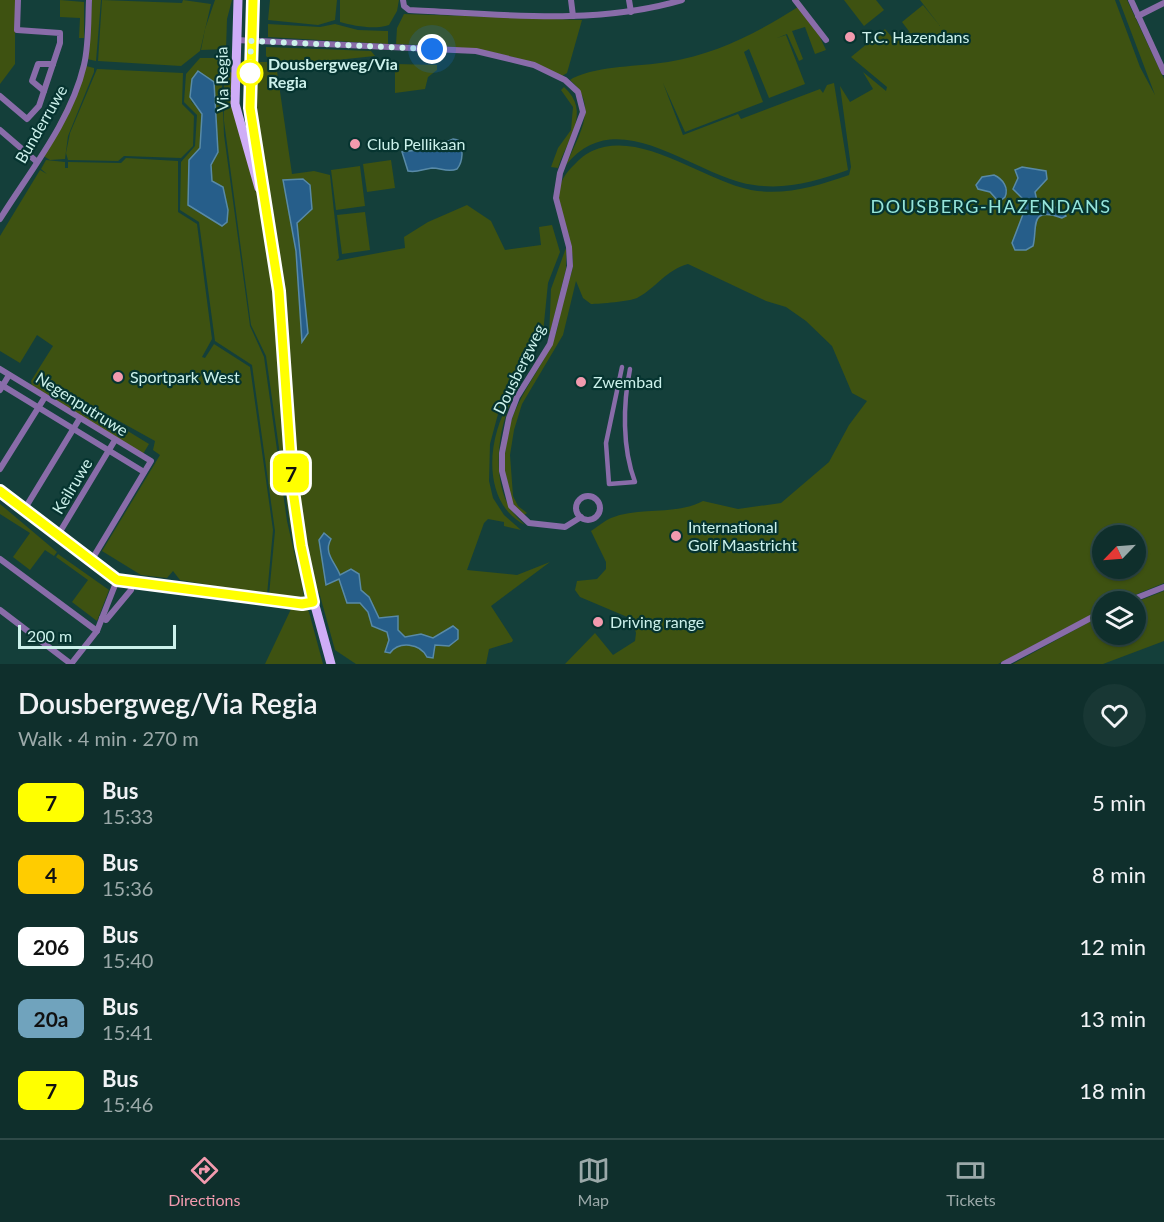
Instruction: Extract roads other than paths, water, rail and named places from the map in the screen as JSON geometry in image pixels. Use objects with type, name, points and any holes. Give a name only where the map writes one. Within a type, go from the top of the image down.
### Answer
[{"type":"main road","name":"Via Regia","points":[[238,0],[235,104],[269,225]]},
{"type":"main road","name":"Via Regia","points":[[253,0],[250,108],[282,321],[293,491],[301,546],[313,602],[330,662]]},
{"type":"street","points":[[0,96],[27,119],[39,106],[60,43],[60,33],[17,30],[18,0]]},
{"type":"street","name":"Bunderruwe","points":[[0,219],[2,209],[62,119],[80,82],[87,46],[89,0]]},
{"type":"street","points":[[571,0],[573,16]]},
{"type":"street","points":[[629,0],[631,12]]},
{"type":"street","points":[[403,2],[409,10],[573,16],[631,12],[682,0]]},
{"type":"street","points":[[795,0],[826,40]]},
{"type":"street","points":[[1131,0],[1164,72]]},
{"type":"street","points":[[1138,16],[1164,3]]},
{"type":"street","name":"Dousbergweg","points":[[236,40],[483,52],[534,65],[565,80],[578,92],[584,112],[560,173],[556,198],[569,248],[570,266],[550,344],[517,397],[509,418],[502,453],[502,471],[511,506],[529,523],[565,527],[581,517]]},
{"type":"street","points":[[1157,57],[1164,54]]},
{"type":"street","points":[[44,91],[32,81],[38,64],[53,64]]},
{"type":"street","points":[[0,130],[36,160]]},
{"type":"street","points":[[622,367],[606,443],[609,484],[635,482],[628,462],[626,417],[630,369]]},
{"type":"street","name":"Negenputruwe","points":[[0,369],[151,462],[144,472],[1,386]]},
{"type":"street","points":[[1,386],[9,375]]},
{"type":"street","points":[[0,469],[45,397]]},
{"type":"street","points":[[24,510],[80,418]]},
{"type":"street","name":"Keilruwe","points":[[58,535],[116,440]]},
{"type":"street","points":[[91,561],[144,472]]},
{"type":"street","points":[[0,493],[117,580],[302,604],[313,602]]},
{"type":"street","points":[[585,495],[595,497],[600,503],[599,514],[590,520],[581,517],[576,510],[577,502],[585,495]]},
{"type":"street","points":[[0,559],[97,631]]},
{"type":"street","points":[[0,610],[71,664],[97,631],[117,580]]},
{"type":"street","points":[[1146,594],[1164,587]]},
{"type":"street","points":[[102,618],[106,620],[131,590]]},
{"type":"street","points":[[1004,664],[1092,617]]},
{"type":"water","points":[[198,71],[214,82],[218,152],[211,165],[212,181],[223,187],[228,210],[227,222],[222,226],[188,205],[189,160],[200,148],[202,114],[190,97],[192,79]]},
{"type":"water","points":[[453,139],[458,140],[462,150],[461,162],[457,169],[432,168],[408,171],[402,152],[432,148]]},
{"type":"water","points":[[1022,167],[1046,171],[1047,179],[1035,192],[1037,201],[1060,209],[1066,216],[1062,218],[1051,215],[1039,217],[1035,226],[1033,246],[1026,250],[1015,250],[1012,243],[1025,209],[1024,200],[1013,189],[1018,178],[1015,170]]},
{"type":"water","points":[[994,175],[1006,187],[1005,197],[999,202],[990,192],[978,189],[976,185],[982,177]]},
{"type":"water","points":[[303,179],[310,185],[312,209],[297,223],[308,333],[302,342],[296,251],[283,180]]},
{"type":"water","points":[[324,533],[331,539],[329,553],[340,575],[351,569],[359,574],[361,590],[369,597],[379,618],[398,616],[398,630],[405,637],[421,634],[433,638],[453,626],[458,630],[458,639],[449,646],[435,645],[433,658],[427,657],[415,646],[409,645],[394,649],[390,653],[385,652],[389,640],[387,632],[372,626],[368,612],[360,603],[347,603],[339,579],[326,585],[319,540]]},
{"type":"place","name":"T.C. Hazendans","points":[[850,37]]},
{"type":"place","name":"Dousbergweg/Via Regia","points":[[250,73]]},
{"type":"place","name":"Club Pellikaan","points":[[355,144]]},
{"type":"place","name":"Sportpark West","points":[[118,377]]},
{"type":"place","name":"Zwembad","points":[[581,382]]},
{"type":"place","name":"International Golf Maastricht","points":[[676,536]]},
{"type":"place","name":"Driving range","points":[[598,622]]},
{"type":"district","name":"DOUSBERG-HAZENDANS","points":[[991,207]]}]
